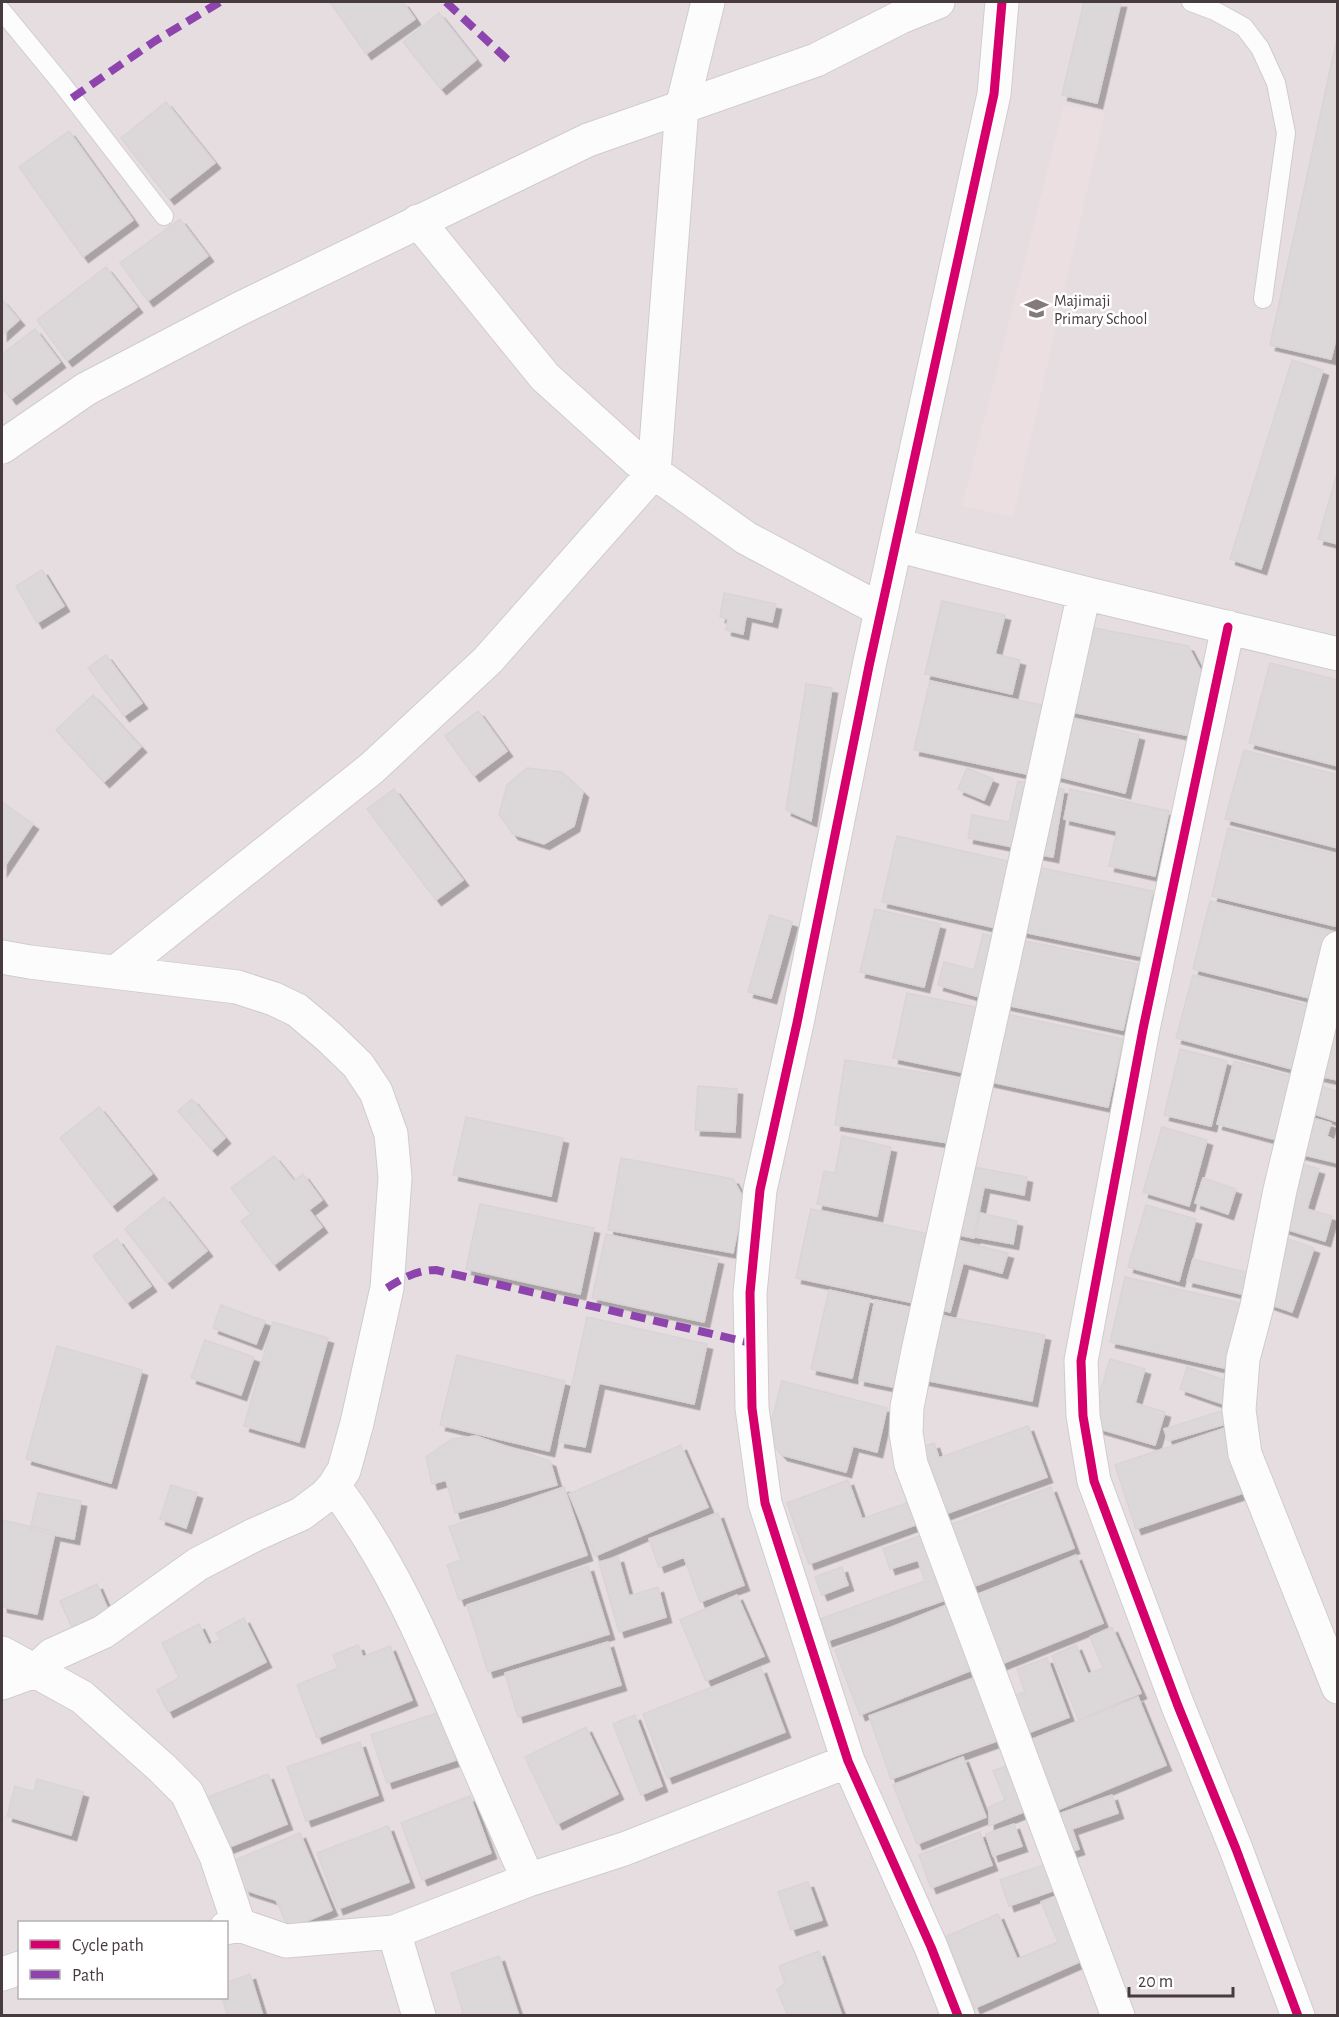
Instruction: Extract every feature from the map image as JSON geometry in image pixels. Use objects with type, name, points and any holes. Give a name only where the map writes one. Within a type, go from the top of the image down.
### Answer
[{"type":"street","points":[[116,972],[372,768],[397,745],[488,660],[654,472],[682,107],[708,2]]},
{"type":"street","points":[[2,447],[86,389],[239,309],[588,140],[816,60],[901,17],[939,2]]},
{"type":"street","points":[[958,2016],[931,1947],[849,1761],[765,1503],[752,1408],[750,1293],[760,1190],[799,1012],[881,610],[994,94],[1002,2]]},
{"type":"street","points":[[418,221],[545,376],[639,461],[747,538],[881,610]]},
{"type":"street","points":[[897,545],[1338,654]]},
{"type":"street","points":[[1084,593],[906,1407],[906,1433],[911,1464],[1118,2016]]},
{"type":"street","points":[[1228,627],[1143,1029],[1081,1361],[1083,1416],[1094,1481],[1298,2016]]},
{"type":"street","points":[[1338,948],[1280,1190],[1257,1306],[1243,1359],[1239,1410],[1245,1454],[1338,1687]]},
{"type":"street","points":[[2,957],[237,987],[274,999],[297,1010],[358,1065],[376,1092],[391,1134],[395,1178],[387,1288],[357,1423],[344,1470],[334,1486],[325,1496],[301,1514],[198,1564],[103,1632],[52,1655],[35,1671],[2,1683]]},
{"type":"street","points":[[334,1486],[372,1540],[398,1585],[425,1641],[528,1880]]},
{"type":"street","points":[[2,1653],[81,1697],[187,1792],[216,1856],[233,1926],[286,1941],[394,1932],[528,1880],[624,1849],[849,1761]]},
{"type":"street","points":[[394,1932],[419,2016]]},
{"type":"street","points":[[2,1974],[18,1969]]},
{"type":"lane","points":[[1191,2],[1215,11],[1244,27],[1260,48],[1276,83],[1286,134],[1263,299]]},
{"type":"lane","points":[[2,11],[62,84],[164,216]]},
{"type":"shaded area","points":[[2,2],[1337,2],[1337,2015],[2,2016]]},
{"type":"shaded area","name":"Majimaji Primary School","points":[[1064,105],[1105,112],[1013,517],[962,506]]},
{"type":"building","points":[[330,2],[403,2],[415,19],[366,54]]},
{"type":"building","points":[[1084,2],[1121,2],[1097,103],[1062,95]]},
{"type":"building","points":[[439,13],[476,60],[441,89],[403,42]]},
{"type":"building","points":[[1338,34],[1338,331],[1331,359],[1270,345]]},
{"type":"building","points":[[166,102],[215,163],[169,199],[121,138]]},
{"type":"building","points":[[69,131],[133,220],[83,257],[19,167]]},
{"type":"building","points":[[180,219],[208,256],[148,301],[120,263]]},
{"type":"building","points":[[106,267],[137,307],[67,361],[37,320]]},
{"type":"building","points":[[2,300],[19,320],[2,335]]},
{"type":"building","points":[[35,329],[60,362],[11,399],[2,387],[2,354]]},
{"type":"building","points":[[1292,360],[1323,370],[1261,569],[1230,559]]},
{"type":"building","points":[[1338,470],[1338,544],[1318,539]]},
{"type":"building","points":[[42,570],[64,606],[37,623],[16,586]]},
{"type":"building","points":[[724,593],[776,604],[772,622],[746,616],[743,634],[726,630],[728,619],[720,617]]},
{"type":"building","points":[[942,601],[1005,615],[995,654],[1020,660],[1012,694],[925,674]]},
{"type":"building","points":[[1079,625],[1188,646],[1203,675],[1191,736],[1062,710]]},
{"type":"building","points":[[106,655],[142,703],[124,716],[88,668]]},
{"type":"building","points":[[1270,663],[1338,680],[1338,766],[1249,743]]},
{"type":"building","points":[[930,681],[1051,707],[1036,776],[914,750]]},
{"type":"building","points":[[806,684],[832,688],[811,821],[786,810]]},
{"type":"building","points":[[93,695],[141,747],[104,782],[56,730]]},
{"type":"building","points":[[478,711],[507,751],[474,776],[445,736]]},
{"type":"building","points":[[1067,717],[1139,735],[1125,793],[1052,775]]},
{"type":"building","points":[[1244,750],[1338,775],[1338,848],[1225,819]]},
{"type":"building","points":[[527,768],[562,772],[583,792],[574,826],[544,844],[513,834],[499,814],[507,785]]},
{"type":"building","points":[[967,768],[993,779],[984,800],[958,789]]},
{"type":"building","points":[[1018,781],[1031,784],[1018,848],[968,838],[972,815],[1009,822]]},
{"type":"building","points":[[1048,786],[1064,789],[1053,857],[1037,854]]},
{"type":"building","points":[[394,789],[463,880],[436,900],[367,809]]},
{"type":"building","points":[[1070,789],[1169,811],[1155,876],[1109,866],[1117,831],[1064,819]]},
{"type":"building","points":[[2,802],[33,824],[2,870]]},
{"type":"building","points":[[1228,828],[1338,855],[1338,918],[1335,926],[1212,896]]},
{"type":"building","points":[[897,836],[1016,863],[1001,929],[882,902]]},
{"type":"building","points":[[1032,866],[1153,891],[1140,956],[1018,931]]},
{"type":"building","points":[[1210,901],[1334,932],[1318,1000],[1193,969]]},
{"type":"building","points":[[875,909],[940,924],[924,987],[860,972]]},
{"type":"building","points":[[770,915],[792,922],[771,998],[748,992]]},
{"type":"building","points":[[983,934],[999,938],[983,998],[938,985],[944,962],[974,970]]},
{"type":"building","points":[[1016,939],[1138,964],[1123,1030],[1002,1004]]},
{"type":"building","points":[[1193,975],[1317,1008],[1300,1071],[1176,1038]]},
{"type":"building","points":[[907,993],[985,1009],[971,1074],[893,1058]]},
{"type":"building","points":[[1338,1011],[1338,1080],[1314,1075]]},
{"type":"building","points":[[1002,1013],[1123,1039],[1108,1107],[987,1081]]},
{"type":"building","points":[[1180,1049],[1227,1061],[1211,1126],[1164,1115]]},
{"type":"building","points":[[845,1060],[964,1079],[954,1144],[835,1125]]},
{"type":"building","points":[[1234,1061],[1298,1078],[1281,1141],[1217,1124]]},
{"type":"building","points":[[1315,1084],[1338,1092],[1338,1122],[1306,1111]]},
{"type":"building","points":[[698,1086],[737,1089],[735,1132],[695,1130]]},
{"type":"building","points":[[192,1099],[225,1138],[212,1150],[178,1111]]},
{"type":"building","points":[[99,1107],[152,1174],[112,1206],[60,1138]]},
{"type":"building","points":[[466,1117],[563,1138],[551,1196],[453,1175]]},
{"type":"building","points":[[1309,1117],[1331,1123],[1327,1136],[1338,1143],[1338,1163],[1300,1154]]},
{"type":"building","points":[[1162,1127],[1207,1140],[1189,1206],[1143,1192]]},
{"type":"building","points":[[842,1136],[891,1147],[877,1216],[817,1204],[824,1171],[835,1173]]},
{"type":"building","points":[[274,1156],[294,1181],[303,1174],[322,1200],[309,1210],[322,1227],[274,1265],[241,1221],[251,1214],[231,1188]]},
{"type":"building","points":[[621,1158],[733,1179],[744,1199],[733,1253],[608,1230]]},
{"type":"building","points":[[1295,1162],[1319,1169],[1307,1209],[1332,1216],[1325,1241],[1276,1226]]},
{"type":"building","points":[[963,1165],[1027,1177],[1024,1195],[984,1187],[974,1238],[949,1233]]},
{"type":"building","points":[[1203,1178],[1236,1189],[1228,1214],[1195,1203]]},
{"type":"building","points":[[164,1197],[207,1251],[167,1283],[125,1229]]},
{"type":"building","points":[[480,1204],[594,1228],[580,1294],[466,1269]]},
{"type":"building","points":[[1146,1205],[1196,1219],[1179,1281],[1128,1267]]},
{"type":"building","points":[[811,1209],[934,1235],[919,1304],[796,1278]]},
{"type":"building","points":[[980,1213],[1017,1221],[1013,1244],[975,1237]]},
{"type":"building","points":[[606,1234],[718,1259],[704,1322],[592,1298]]},
{"type":"building","points":[[1282,1237],[1314,1248],[1292,1312],[1260,1301]]},
{"type":"building","points":[[947,1238],[1008,1253],[1002,1273],[963,1263],[950,1312],[929,1306]]},
{"type":"building","points":[[117,1239],[151,1286],[127,1303],[93,1256]]},
{"type":"building","points":[[1193,1259],[1256,1275],[1250,1296],[1187,1281]]},
{"type":"building","points":[[1125,1277],[1248,1305],[1233,1370],[1110,1342]]},
{"type":"building","points":[[829,1290],[870,1299],[852,1378],[811,1369]]},
{"type":"building","points":[[875,1300],[914,1308],[898,1388],[859,1380]]},
{"type":"building","points":[[221,1305],[265,1321],[256,1344],[213,1328]]},
{"type":"building","points":[[932,1314],[1045,1335],[1032,1401],[919,1379]]},
{"type":"building","points":[[587,1317],[707,1344],[694,1404],[599,1383],[585,1447],[559,1442]]},
{"type":"building","points":[[273,1322],[328,1338],[299,1442],[244,1426]]},
{"type":"building","points":[[205,1340],[254,1357],[241,1395],[191,1378]]},
{"type":"building","points":[[57,1346],[142,1370],[111,1483],[26,1459]]},
{"type":"building","points":[[457,1355],[565,1381],[549,1451],[440,1425]]},
{"type":"building","points":[[1110,1359],[1145,1369],[1135,1403],[1165,1412],[1155,1445],[1090,1426]]},
{"type":"building","points":[[1187,1367],[1233,1383],[1226,1405],[1180,1389]]},
{"type":"building","points":[[782,1381],[887,1408],[877,1452],[853,1446],[846,1472],[782,1455],[767,1438]]},
{"type":"building","points":[[1225,1410],[1229,1423],[1168,1441],[1164,1429]]},
{"type":"building","points":[[1234,1425],[1255,1489],[1136,1529],[1115,1465]]},
{"type":"building","points":[[1028,1426],[1047,1477],[937,1517],[913,1450],[934,1443],[939,1458]]},
{"type":"building","points":[[476,1436],[550,1461],[557,1485],[455,1513],[446,1480],[432,1484],[426,1457],[452,1439]]},
{"type":"building","points":[[681,1445],[708,1507],[595,1556],[569,1494]]},
{"type":"building","points":[[848,1480],[862,1519],[915,1500],[923,1522],[809,1564],[787,1503]]},
{"type":"building","points":[[171,1485],[197,1493],[186,1528],[160,1519]]},
{"type":"building","points":[[564,1487],[587,1555],[459,1600],[447,1565],[461,1560],[449,1527]]},
{"type":"building","points":[[1051,1487],[1074,1548],[967,1589],[944,1527]]},
{"type":"building","points":[[38,1493],[81,1501],[74,1539],[30,1530]]},
{"type":"building","points":[[718,1513],[744,1585],[700,1602],[684,1557],[659,1567],[649,1539]]},
{"type":"building","points":[[2,1520],[55,1532],[37,1614],[2,1607]]},
{"type":"building","points":[[931,1532],[954,1597],[827,1641],[820,1619],[925,1581],[918,1560],[890,1569],[883,1549]]},
{"type":"building","points":[[1076,1555],[1103,1623],[994,1667],[968,1599]]},
{"type":"building","points":[[618,1557],[629,1596],[658,1587],[666,1617],[619,1632],[599,1562]]},
{"type":"building","points":[[588,1566],[609,1634],[488,1672],[467,1605]]},
{"type":"building","points":[[842,1567],[848,1585],[822,1595],[815,1577]]},
{"type":"building","points":[[97,1584],[110,1614],[73,1630],[60,1601]]},
{"type":"building","points":[[737,1595],[764,1656],[706,1681],[680,1620]]},
{"type":"building","points":[[954,1602],[979,1667],[860,1715],[835,1650]]},
{"type":"building","points":[[244,1618],[266,1662],[168,1712],[157,1690],[179,1678],[162,1643],[199,1624],[209,1645],[221,1639],[216,1633]]},
{"type":"building","points":[[1112,1627],[1141,1693],[1079,1720],[1052,1656],[1076,1645],[1088,1674],[1103,1668],[1090,1637]]},
{"type":"building","points":[[608,1642],[621,1685],[518,1717],[505,1673]]},
{"type":"building","points":[[358,1645],[363,1657],[390,1646],[412,1700],[317,1738],[297,1685],[338,1668],[333,1655]]},
{"type":"building","points":[[1047,1658],[1069,1717],[1020,1736],[1006,1698],[1025,1692],[1017,1669]]},
{"type":"building","points":[[761,1668],[785,1732],[667,1778],[643,1714]]},
{"type":"building","points":[[982,1675],[1005,1738],[891,1779],[869,1716]]},
{"type":"building","points":[[1138,1697],[1166,1765],[1050,1813],[1023,1743]]},
{"type":"building","points":[[440,1712],[456,1760],[387,1783],[371,1735]]},
{"type":"building","points":[[635,1715],[662,1786],[641,1795],[613,1724]]},
{"type":"building","points":[[586,1727],[618,1794],[557,1824],[525,1757]]},
{"type":"building","points":[[360,1742],[378,1795],[306,1821],[287,1767]]},
{"type":"building","points":[[963,1757],[986,1817],[917,1844],[893,1785]]},
{"type":"building","points":[[1014,1763],[1033,1808],[989,1826],[989,1807],[1005,1800],[993,1771]]},
{"type":"building","points":[[268,1774],[287,1824],[222,1850],[203,1799]]},
{"type":"building","points":[[37,1779],[83,1792],[71,1835],[7,1816],[15,1786],[34,1792]]},
{"type":"building","points":[[1112,1795],[1118,1813],[1072,1829],[1079,1849],[1061,1855],[1048,1818]]},
{"type":"building","points":[[470,1796],[491,1853],[422,1880],[401,1823]]},
{"type":"building","points":[[1014,1824],[1022,1846],[993,1856],[986,1834]]},
{"type":"building","points":[[388,1826],[409,1882],[338,1909],[317,1853]]},
{"type":"building","points":[[980,1832],[992,1865],[931,1888],[919,1855]]},
{"type":"building","points":[[300,1833],[332,1910],[289,1929],[276,1900],[245,1890],[233,1861]]},
{"type":"building","points":[[1052,1862],[1061,1888],[1009,1906],[1000,1880]]},
{"type":"building","points":[[808,1882],[822,1920],[791,1930],[778,1892]]},
{"type":"building","points":[[1061,1894],[1088,1958],[975,2008],[945,1937],[998,1914],[1017,1959],[1058,1942],[1041,1902]]},
{"type":"building","points":[[819,1951],[842,2016],[788,2016],[777,1990],[785,1983],[779,1966]]},
{"type":"building","points":[[499,1956],[519,2016],[459,2016],[463,2012],[451,1973]]},
{"type":"building","points":[[250,1974],[263,2016],[228,2016],[222,1999],[228,1999],[228,1982]]},
{"type":"marked path","points":[[72,98],[155,41],[220,2]]},
{"type":"marked path","points":[[446,2],[511,63]]},
{"type":"marked path","points":[[387,1288],[410,1275],[436,1270],[751,1343]]},
{"type":"cycle path","points":[[958,2016],[931,1947],[848,1761],[765,1503],[752,1408],[750,1293],[760,1190],[797,1023],[869,666],[994,94],[1002,2]]},
{"type":"cycle path","points":[[1228,627],[1143,1029],[1081,1361],[1083,1416],[1094,1481],[1298,2016]]},
{"type":"place","name":"Majimaji Primary School","points":[[1036,309]]}]
